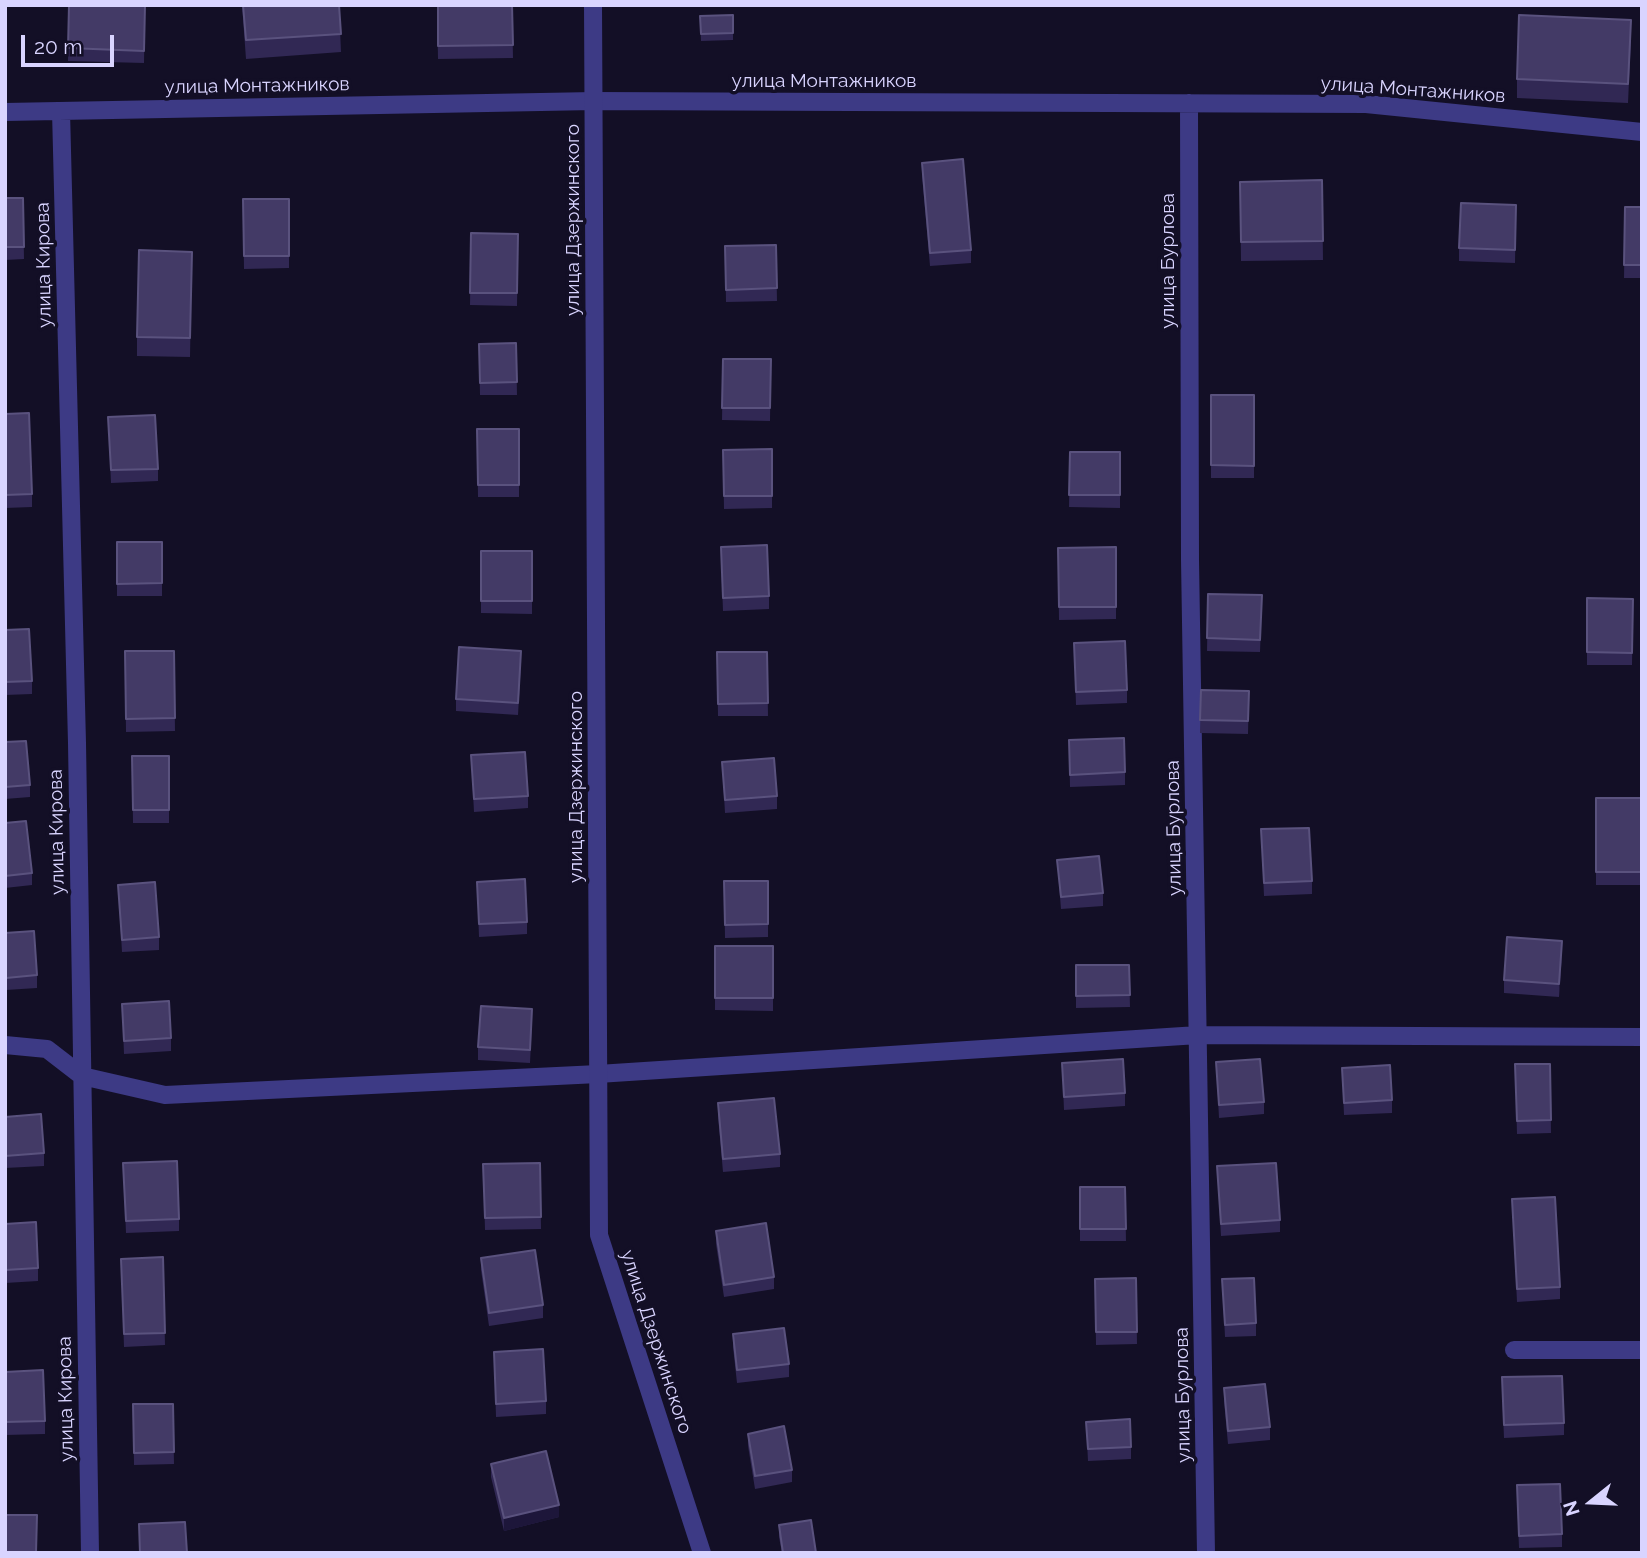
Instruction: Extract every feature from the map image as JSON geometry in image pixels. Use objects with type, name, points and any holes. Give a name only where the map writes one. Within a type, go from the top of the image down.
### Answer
[{"type":"street","name":"улица Дзержинского","points":[[593,5],[599,1235],[702,1553]]},
{"type":"street","name":"улица Монтажников","points":[[5,112],[594,101],[1366,104],[1642,132]]},
{"type":"street","name":"улица Бурлова","points":[[1189,103],[1190,560],[1206,1553]]},
{"type":"street","name":"улица Кирова","points":[[61,111],[77,743],[90,1553]]},
{"type":"street","points":[[5,1045],[47,1049],[82,1076],[165,1094],[598,1074],[1198,1035],[1642,1037]]},
{"type":"street","points":[[1514,1350],[1642,1350]]},
{"type":"building","points":[[69,5],[145,5],[144,51],[68,48]]},
{"type":"building","points":[[243,5],[339,5],[341,34],[246,40]]},
{"type":"building","points":[[438,5],[512,5],[513,45],[438,46]]},
{"type":"building","points":[[733,15],[733,33],[701,34],[700,16]]},
{"type":"building","points":[[1519,15],[1631,20],[1628,84],[1517,79]]},
{"type":"building","points":[[963,159],[971,250],[930,253],[922,163]]},
{"type":"building","points":[[1322,180],[1323,241],[1241,242],[1240,182]]},
{"type":"building","points":[[5,198],[23,198],[24,247],[5,247]]},
{"type":"building","points":[[243,199],[289,199],[289,256],[244,256]]},
{"type":"building","points":[[1461,203],[1516,205],[1515,250],[1459,248]]},
{"type":"building","points":[[1625,207],[1642,207],[1642,265],[1624,265]]},
{"type":"building","points":[[471,233],[518,234],[517,293],[470,293]]},
{"type":"building","points":[[776,245],[777,288],[726,290],[725,246]]},
{"type":"building","points":[[139,250],[192,252],[190,338],[137,337]]},
{"type":"building","points":[[516,343],[517,382],[480,383],[479,344]]},
{"type":"building","points":[[723,359],[771,359],[770,408],[722,408]]},
{"type":"building","points":[[1211,395],[1254,395],[1254,466],[1211,465]]},
{"type":"building","points":[[29,413],[32,494],[5,495],[5,414]]},
{"type":"building","points":[[155,415],[158,469],[111,470],[108,417]]},
{"type":"building","points":[[477,429],[519,429],[519,485],[478,485]]},
{"type":"building","points":[[772,449],[772,496],[724,496],[723,450]]},
{"type":"building","points":[[1070,452],[1120,452],[1120,495],[1069,495]]},
{"type":"building","points":[[117,542],[162,542],[162,583],[117,584]]},
{"type":"building","points":[[767,545],[769,596],[723,598],[721,547]]},
{"type":"building","points":[[1116,547],[1116,607],[1059,607],[1058,548]]},
{"type":"building","points":[[481,551],[532,551],[532,601],[481,601]]},
{"type":"building","points":[[1208,594],[1262,595],[1260,640],[1207,638]]},
{"type":"building","points":[[1587,598],[1633,599],[1632,653],[1587,652]]},
{"type":"building","points":[[29,629],[32,681],[5,682],[5,630]]},
{"type":"building","points":[[1125,641],[1127,690],[1076,692],[1074,643]]},
{"type":"building","points":[[459,647],[521,651],[518,703],[456,699]]},
{"type":"building","points":[[125,651],[174,651],[175,718],[126,719]]},
{"type":"building","points":[[717,652],[767,652],[768,703],[718,704]]},
{"type":"building","points":[[1201,690],[1249,691],[1248,721],[1200,720]]},
{"type":"building","points":[[1124,738],[1125,772],[1070,775],[1069,740]]},
{"type":"building","points":[[26,741],[30,785],[5,787],[5,742]]},
{"type":"building","points":[[525,752],[528,796],[474,799],[471,755]]},
{"type":"building","points":[[132,756],[169,756],[169,810],[133,810]]},
{"type":"building","points":[[774,758],[777,796],[725,800],[722,762]]},
{"type":"building","points":[[1596,798],[1642,798],[1642,872],[1596,872]]},
{"type":"building","points":[[26,821],[32,873],[5,876],[5,823]]},
{"type":"building","points":[[1309,828],[1312,881],[1264,883],[1261,829]]},
{"type":"building","points":[[1099,856],[1103,893],[1061,897],[1057,860]]},
{"type":"building","points":[[525,879],[527,922],[479,924],[477,882]]},
{"type":"building","points":[[724,881],[768,881],[768,924],[725,925]]},
{"type":"building","points":[[155,882],[159,937],[122,940],[118,885]]},
{"type":"building","points":[[34,931],[37,975],[6,978],[5,933]]},
{"type":"building","points":[[1507,937],[1562,941],[1559,984],[1504,980]]},
{"type":"building","points":[[715,946],[773,946],[773,998],[715,998]]},
{"type":"building","points":[[1076,965],[1129,965],[1130,995],[1076,996]]},
{"type":"building","points":[[169,1001],[171,1038],[124,1041],[122,1004]]},
{"type":"building","points":[[481,1006],[532,1009],[530,1050],[478,1047]]},
{"type":"building","points":[[1123,1059],[1125,1093],[1064,1097],[1062,1063]]},
{"type":"building","points":[[1260,1059],[1264,1102],[1219,1105],[1216,1062]]},
{"type":"building","points":[[1515,1064],[1550,1064],[1551,1120],[1517,1121]]},
{"type":"building","points":[[1390,1065],[1392,1100],[1344,1103],[1342,1068]]},
{"type":"building","points":[[774,1098],[780,1154],[723,1159],[718,1103]]},
{"type":"building","points":[[41,1114],[44,1153],[5,1156],[5,1117]]},
{"type":"building","points":[[177,1161],[179,1219],[126,1221],[123,1163]]},
{"type":"building","points":[[540,1163],[541,1217],[485,1218],[483,1164]]},
{"type":"building","points":[[1276,1163],[1280,1220],[1221,1224],[1217,1166]]},
{"type":"building","points":[[1080,1187],[1125,1187],[1126,1229],[1080,1229]]},
{"type":"building","points":[[1555,1197],[1560,1287],[1517,1289],[1512,1199]]},
{"type":"building","points":[[36,1222],[38,1268],[5,1270],[5,1224]]},
{"type":"building","points":[[766,1223],[774,1277],[724,1285],[716,1231]]},
{"type":"building","points":[[535,1250],[543,1305],[489,1313],[481,1258]]},
{"type":"building","points":[[163,1257],[165,1333],[124,1334],[121,1259]]},
{"type":"building","points":[[1136,1278],[1137,1332],[1096,1332],[1095,1279]]},
{"type":"building","points":[[1254,1278],[1256,1323],[1225,1325],[1222,1279]]},
{"type":"building","points":[[784,1328],[789,1364],[737,1370],[733,1334]]},
{"type":"building","points":[[543,1349],[546,1401],[496,1404],[494,1352]]},
{"type":"building","points":[[43,1370],[45,1421],[5,1422],[5,1372]]},
{"type":"building","points":[[1562,1376],[1564,1423],[1504,1425],[1502,1377]]},
{"type":"building","points":[[1265,1384],[1270,1427],[1228,1431],[1224,1388]]},
{"type":"building","points":[[133,1404],[173,1404],[174,1452],[134,1453]]},
{"type":"building","points":[[1130,1419],[1131,1447],[1088,1449],[1086,1422]]},
{"type":"building","points":[[784,1426],[792,1470],[755,1476],[748,1434]]},
{"type":"building","points":[[546,1451],[559,1505],[504,1518],[491,1464]]},
{"type":"building","points":[[1560,1484],[1562,1534],[1519,1536],[1517,1485]]},
{"type":"building","points":[[5,1515],[37,1515],[36,1553],[5,1553]]},
{"type":"building","points":[[811,1520],[816,1553],[783,1553],[779,1525]]},
{"type":"building","points":[[185,1522],[187,1553],[140,1553],[139,1524]]}]
